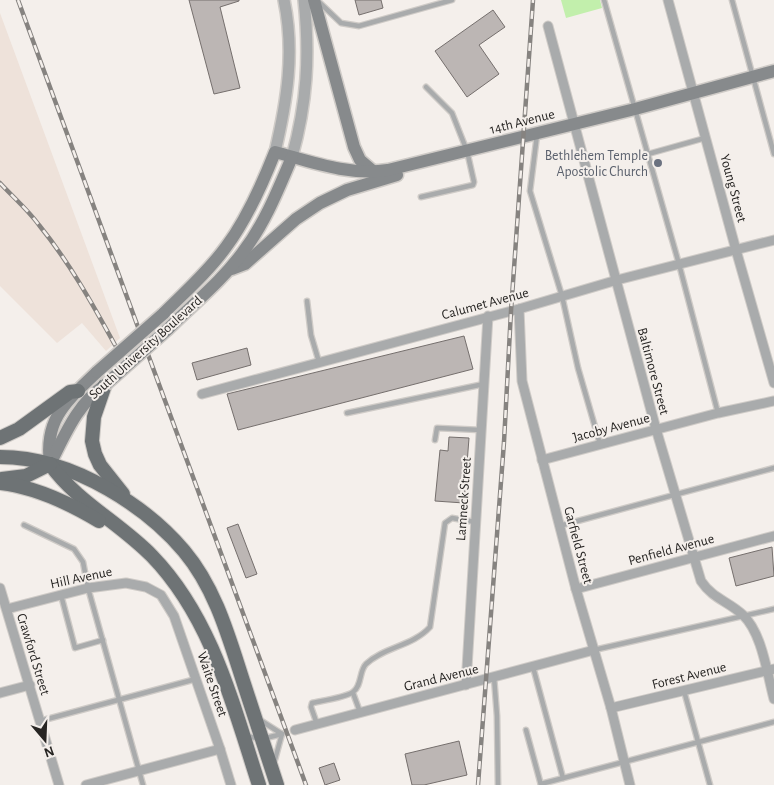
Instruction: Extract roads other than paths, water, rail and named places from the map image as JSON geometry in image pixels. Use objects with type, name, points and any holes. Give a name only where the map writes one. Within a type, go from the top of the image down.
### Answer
[{"type":"main road","points":[[315,0],[354,147],[360,160],[374,172]]},
{"type":"main road","name":"14th Avenue","points":[[275,152],[338,169],[374,172],[635,109],[774,71]]},
{"type":"main road","name":"South University Boulevard","points":[[50,464],[48,448],[51,427],[59,413],[78,391],[195,282],[226,247],[255,198],[275,152]]},
{"type":"main road","name":"South University Boulevard","points":[[50,464],[72,420],[84,402],[168,329],[228,271],[244,251],[268,213],[292,157]]},
{"type":"main road","points":[[228,271],[245,264],[296,219],[320,203],[347,190],[396,176],[405,166]]},
{"type":"main road","points":[[105,385],[94,417],[92,441],[100,465],[126,499]]},
{"type":"main road","points":[[0,438],[20,429],[70,392],[78,391]]},
{"type":"main road","points":[[0,457],[50,464],[79,474],[126,499],[171,537],[184,551],[206,583],[226,629],[278,785]]},
{"type":"main road","points":[[0,481],[26,476],[50,464]]},
{"type":"main road","points":[[50,464],[70,488],[142,546],[154,558],[194,611],[211,646],[259,785]]},
{"type":"main road","points":[[0,481],[42,493],[82,511],[127,535]]},
{"type":"street","name":"South University Boulevard","points":[[275,152],[289,82],[289,43],[284,0]]},
{"type":"street","name":"South University Boulevard","points":[[292,157],[306,87],[308,44],[304,0]]},
{"type":"street","name":"Young Street","points":[[668,0],[774,383]]},
{"type":"street","name":"Baltimore Street","points":[[548,26],[576,123],[656,429],[701,581],[708,592],[732,606],[752,625],[770,670],[774,699]]},
{"type":"street","name":"Calumet Avenue","points":[[202,394],[519,309],[617,280],[774,240]]},
{"type":"street","name":"Garfield Street","points":[[519,309],[522,381],[559,526],[611,708],[630,785]]},
{"type":"street","name":"Lamneck Street","points":[[466,685],[488,316]]},
{"type":"street","name":"Jacoby Avenue","points":[[542,460],[718,413],[774,401]]},
{"type":"street","name":"Penfield Avenue","points":[[576,589],[774,536]]},
{"type":"street","name":"Hill Avenue","points":[[7,609],[88,588],[126,582],[146,587],[161,595]]},
{"type":"street","name":"Crawford Street","points":[[0,588],[59,785]]},
{"type":"street","name":"Waite Street","points":[[161,595],[174,616],[232,785]]},
{"type":"street","name":"Grand Avenue","points":[[295,730],[594,650]]},
{"type":"street","name":"Forest Avenue","points":[[611,708],[770,670]]},
{"type":"street","points":[[0,693],[30,685]]},
{"type":"street","points":[[86,785],[140,772],[220,748]]},
{"type":"lane","points":[[315,0],[341,23],[359,26],[452,0]]},
{"type":"lane","points":[[604,0],[679,264],[718,413]]},
{"type":"lane","points":[[732,0],[774,154]]},
{"type":"lane","points":[[421,197],[473,185],[474,182],[467,151],[452,114],[426,87]]},
{"type":"lane","points":[[537,133],[530,192],[562,296],[578,368],[600,444]]},
{"type":"lane","points":[[648,154],[706,138]]},
{"type":"lane","points":[[306,301],[311,335],[318,362]]},
{"type":"lane","points":[[347,413],[484,384]]},
{"type":"lane","points":[[436,440],[437,428],[481,430]]},
{"type":"lane","points":[[559,526],[774,468]]},
{"type":"lane","points":[[317,724],[311,707],[312,703],[353,693],[358,687],[365,666],[377,657],[423,635],[430,627],[445,523],[452,518],[475,522]]},
{"type":"lane","points":[[24,525],[74,548],[83,562],[88,588],[143,785]]},
{"type":"lane","points":[[61,595],[75,648],[102,640]]},
{"type":"lane","points":[[594,650],[774,609]]},
{"type":"lane","points":[[533,667],[563,778]]},
{"type":"lane","points":[[494,677],[497,716],[498,785]]},
{"type":"lane","points":[[40,721],[196,679]]},
{"type":"lane","points":[[684,691],[710,785]]},
{"type":"lane","points":[[353,693],[360,712]]},
{"type":"lane","points":[[255,718],[282,734]]},
{"type":"lane","points":[[526,730],[541,784],[774,722]]},
{"type":"lane","points":[[243,735],[262,739],[282,734]]},
{"type":"lane","points":[[272,769],[282,734]]},
{"type":"railway","points":[[18,0],[306,785]]},
{"type":"railway","points":[[478,785],[504,442],[511,311],[533,0]]},
{"type":"railway","points":[[0,183],[30,214],[60,253],[89,298],[115,345]]},
{"type":"place","name":"Bethlehem Temple Apostolic Church","points":[[658,163]]}]
